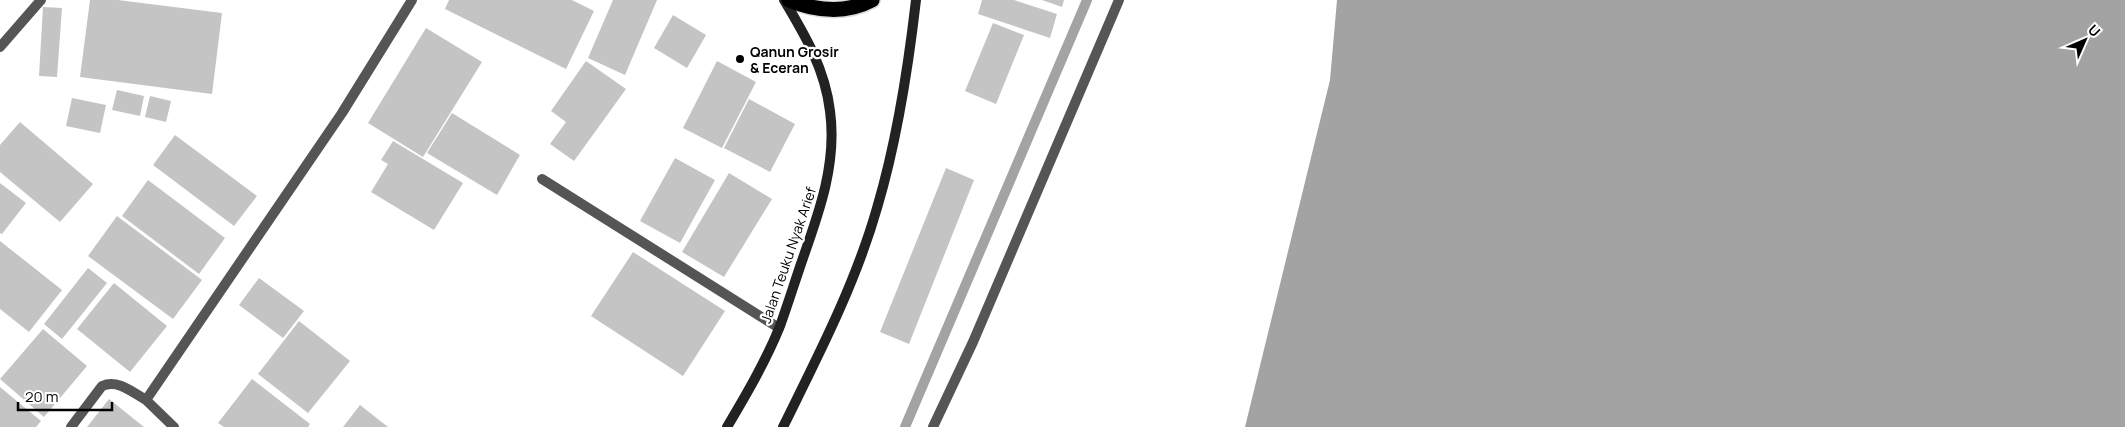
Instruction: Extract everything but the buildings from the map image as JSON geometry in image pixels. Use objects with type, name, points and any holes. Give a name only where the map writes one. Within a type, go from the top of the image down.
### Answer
[{"type":"highway","points":[[789,0],[808,8],[836,10],[864,5],[872,0]]},
{"type":"main road","name":"Jalan Teuku Nyak Arief","points":[[727,427],[779,328],[826,188],[833,147],[830,110],[823,78],[811,46],[784,0]]},
{"type":"main road","points":[[783,427],[833,326],[878,208],[909,62],[916,0]]},
{"type":"street","points":[[0,47],[41,0]]},
{"type":"street","points":[[146,400],[342,113],[412,0]]},
{"type":"street","points":[[933,427],[973,342],[1118,0]]},
{"type":"street","points":[[542,179],[779,328]]},
{"type":"street","points":[[71,427],[102,386],[110,383],[118,384],[146,400],[174,427]]},
{"type":"shaded area","points":[[1337,0],[2125,0],[2125,427],[1245,427],[1330,80]]},
{"type":"waterway","points":[[905,427],[1087,0]]},
{"type":"place","name":"Qanun Grosir & Eceran","points":[[740,59]]}]
